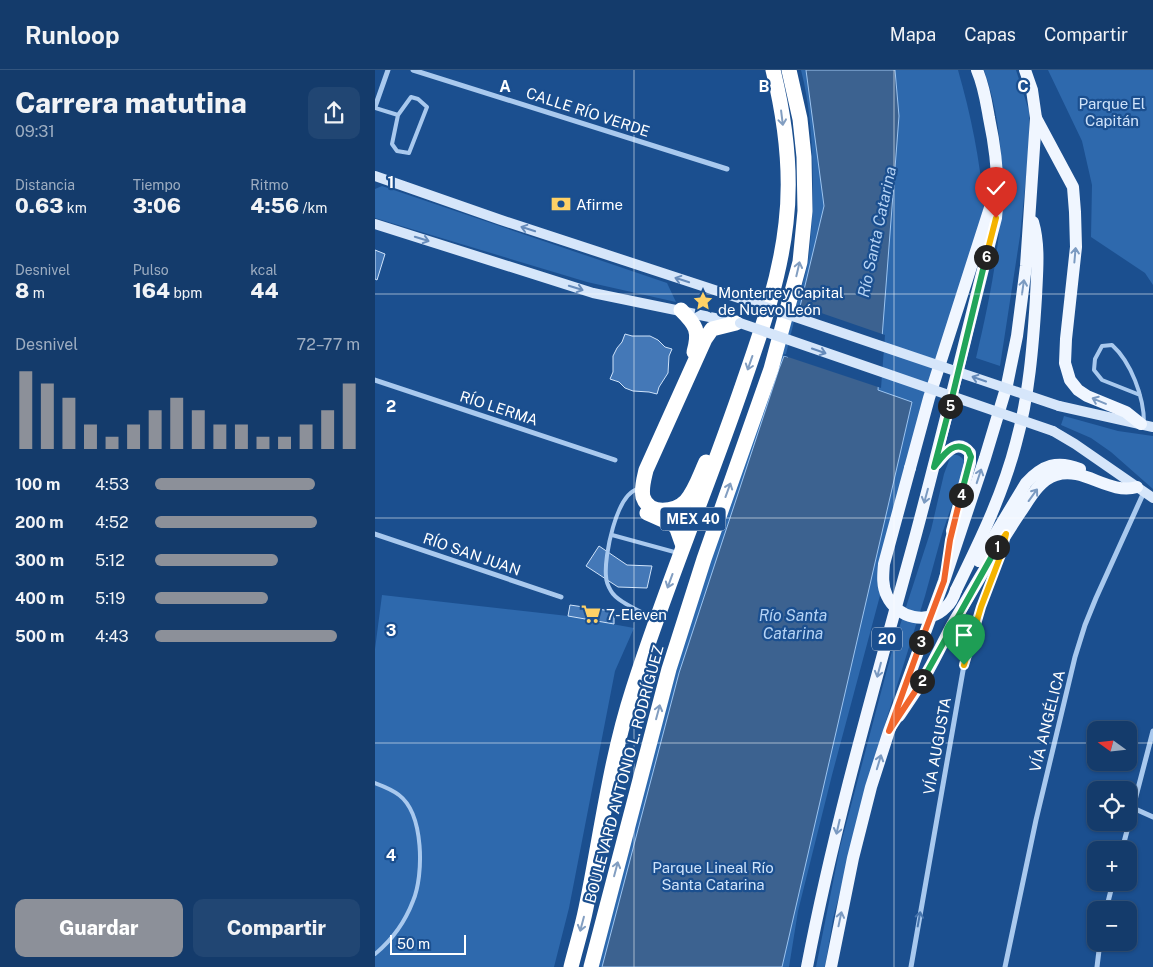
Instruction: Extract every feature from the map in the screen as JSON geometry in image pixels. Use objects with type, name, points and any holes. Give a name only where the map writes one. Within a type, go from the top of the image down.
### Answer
[{"type":"highway","name":"BOULEVARD ANTONIO L. RODRÍGUEZ","points":[[571,967],[586,911],[621,729],[656,620],[733,413],[775,285],[782,254],[787,221],[788,183],[782,115],[773,70]]},
{"type":"highway","name":"BOULEVARD ANTONIO L. RODRÍGUEZ","points":[[591,967],[669,669],[704,559],[771,369],[800,262],[805,211],[804,157],[800,119],[789,70]]},
{"type":"highway","points":[[681,310],[696,329],[697,340],[688,366],[639,470],[637,502],[645,511],[654,517],[670,523],[677,529],[682,550]]},
{"type":"highway","points":[[733,413],[685,502],[668,510],[653,509],[646,503],[639,489],[705,339],[712,329],[738,323]]},
{"type":"main road","name":"20","points":[[807,967],[817,912],[848,784],[934,467],[996,218],[998,186],[995,148],[983,84],[977,70]]},
{"type":"main road","name":"20","points":[[831,967],[853,858],[871,787],[889,731],[944,581],[985,458],[1007,384],[1017,336],[1025,275],[1036,118],[1032,90],[1025,70]]},
{"type":"main road","points":[[1036,118],[1073,187],[1076,247],[1065,363],[1070,380],[1087,396],[1126,412],[1146,425]]},
{"type":"main road","points":[[378,178],[1059,406],[1146,425]]},
{"type":"main road","points":[[998,186],[929,398],[884,564],[883,576],[887,596],[895,608],[904,614],[925,618],[946,608],[957,590],[984,532],[1011,459],[1024,408],[1032,356],[1037,242],[1030,210]]},
{"type":"main road","points":[[375,224],[593,293],[738,323],[1053,431],[1145,492]]},
{"type":"main road","points":[[934,467],[948,450],[955,446],[965,448],[970,453],[970,462],[950,540],[944,581]]},
{"type":"main road","points":[[957,590],[964,585],[970,576],[1026,482],[1043,468],[1061,464],[1071,465],[1090,473],[1106,484]]},
{"type":"main road","points":[[889,731],[929,670],[950,629],[1006,534],[1039,486],[1054,475],[1070,473],[1123,490],[1145,492]]},
{"type":"street","points":[[375,108],[388,70]]},
{"type":"street","name":"CALLE RÍO VERDE","points":[[413,70],[727,169]]},
{"type":"street","name":"RÍO LERMA","points":[[375,380],[615,460]]},
{"type":"street","name":"VÍA ANGÉLICA","points":[[1005,967],[1036,820],[1078,649],[1096,598],[1145,492]]},
{"type":"street","name":"RÍO SAN JUAN","points":[[375,534],[561,597]]},
{"type":"street","name":"VÍA AUGUSTA","points":[[911,967],[964,665],[981,607],[1002,552],[1006,534]]},
{"type":"street","points":[[1137,793],[1153,731]]},
{"type":"street","points":[[1137,810],[1153,817]]},
{"type":"street","points":[[1097,967],[1099,951]]},
{"type":"lane","points":[[411,97],[418,99],[427,107],[409,154],[397,151],[392,144],[398,115],[411,97]]},
{"type":"lane","points":[[375,108],[398,115]]},
{"type":"lane","points":[[1140,395],[1102,380],[1093,370],[1095,359],[1102,346],[1112,345],[1126,360],[1140,395],[1146,425]]},
{"type":"lane","points":[[639,489],[626,497],[621,506],[612,535],[606,562],[605,578],[612,594],[656,620]]},
{"type":"lane","points":[[612,535],[682,550]]},
{"type":"lane","points":[[375,783],[400,796],[414,816],[419,843],[420,872],[414,900],[401,926],[385,946],[375,954]]},
{"type":"green space","name":"Río Santa Catarina","points":[[801,70],[958,70],[974,138],[984,207],[832,775],[798,911],[789,967],[597,967],[687,630],[797,303],[807,267],[811,233],[813,162],[806,91]]},
{"type":"green space","points":[[984,70],[1016,70],[1029,111],[1029,149],[1020,236],[1000,366],[976,358],[991,287],[1001,214],[1002,177],[1000,141],[994,105]]},
{"type":"green space","name":"Parque El Capitán","points":[[1048,70],[1153,70],[1153,285],[1145,273],[1091,237],[1092,185],[1082,141]]},
{"type":"green space","points":[[382,186],[667,283],[676,302],[587,282],[375,218],[375,189]]},
{"type":"green space","points":[[1064,416],[1118,431],[1153,436],[1153,489],[1111,452],[1091,438],[1061,425]]},
{"type":"green space","points":[[951,455],[960,456],[966,464],[942,534],[925,596],[875,756],[833,919],[825,967],[816,967],[840,847],[893,647],[931,530],[944,474]]},
{"type":"green space","points":[[382,595],[568,616],[634,628],[615,671],[569,908],[554,967],[375,967],[375,649]]},
{"type":"water","name":"Río Santa Catarina","points":[[806,70],[895,70],[899,116],[878,390],[912,402],[782,967],[602,967],[679,673],[779,369],[784,356],[788,357],[824,206]]},
{"type":"pier","points":[[798,305],[885,335],[881,388],[782,355],[786,354]]},
{"type":"building","points":[[375,250],[385,254],[377,280],[375,279]]},
{"type":"building","points":[[625,334],[650,336],[658,340],[665,347],[672,349],[669,356],[668,373],[657,394],[633,391],[625,388],[619,382],[610,379],[613,372],[613,356]]},
{"type":"building","name":"7-Eleven","points":[[599,546],[627,565],[652,566],[647,588],[618,587],[586,566]]},
{"type":"building","name":"7-Eleven","points":[[570,605],[611,611],[614,617],[614,624],[568,616]]},
{"type":"place","name":"Afirme","points":[[561,204]]},
{"type":"place","name":"Monterrey Capital de Nuevo León","points":[[703,301]]},
{"type":"place","name":"7-Eleven","points":[[591,614]]},
{"type":"route","points":[[964,665],[986,590],[1002,552],[1006,534],[950,629],[929,670],[889,731],[944,581],[950,540],[970,462],[971,457],[968,450],[955,446],[948,450],[934,467],[996,218]]},
{"type":"park label","name":"Parque Lineal Río Santa Catarina","points":[[713,876]]}]
